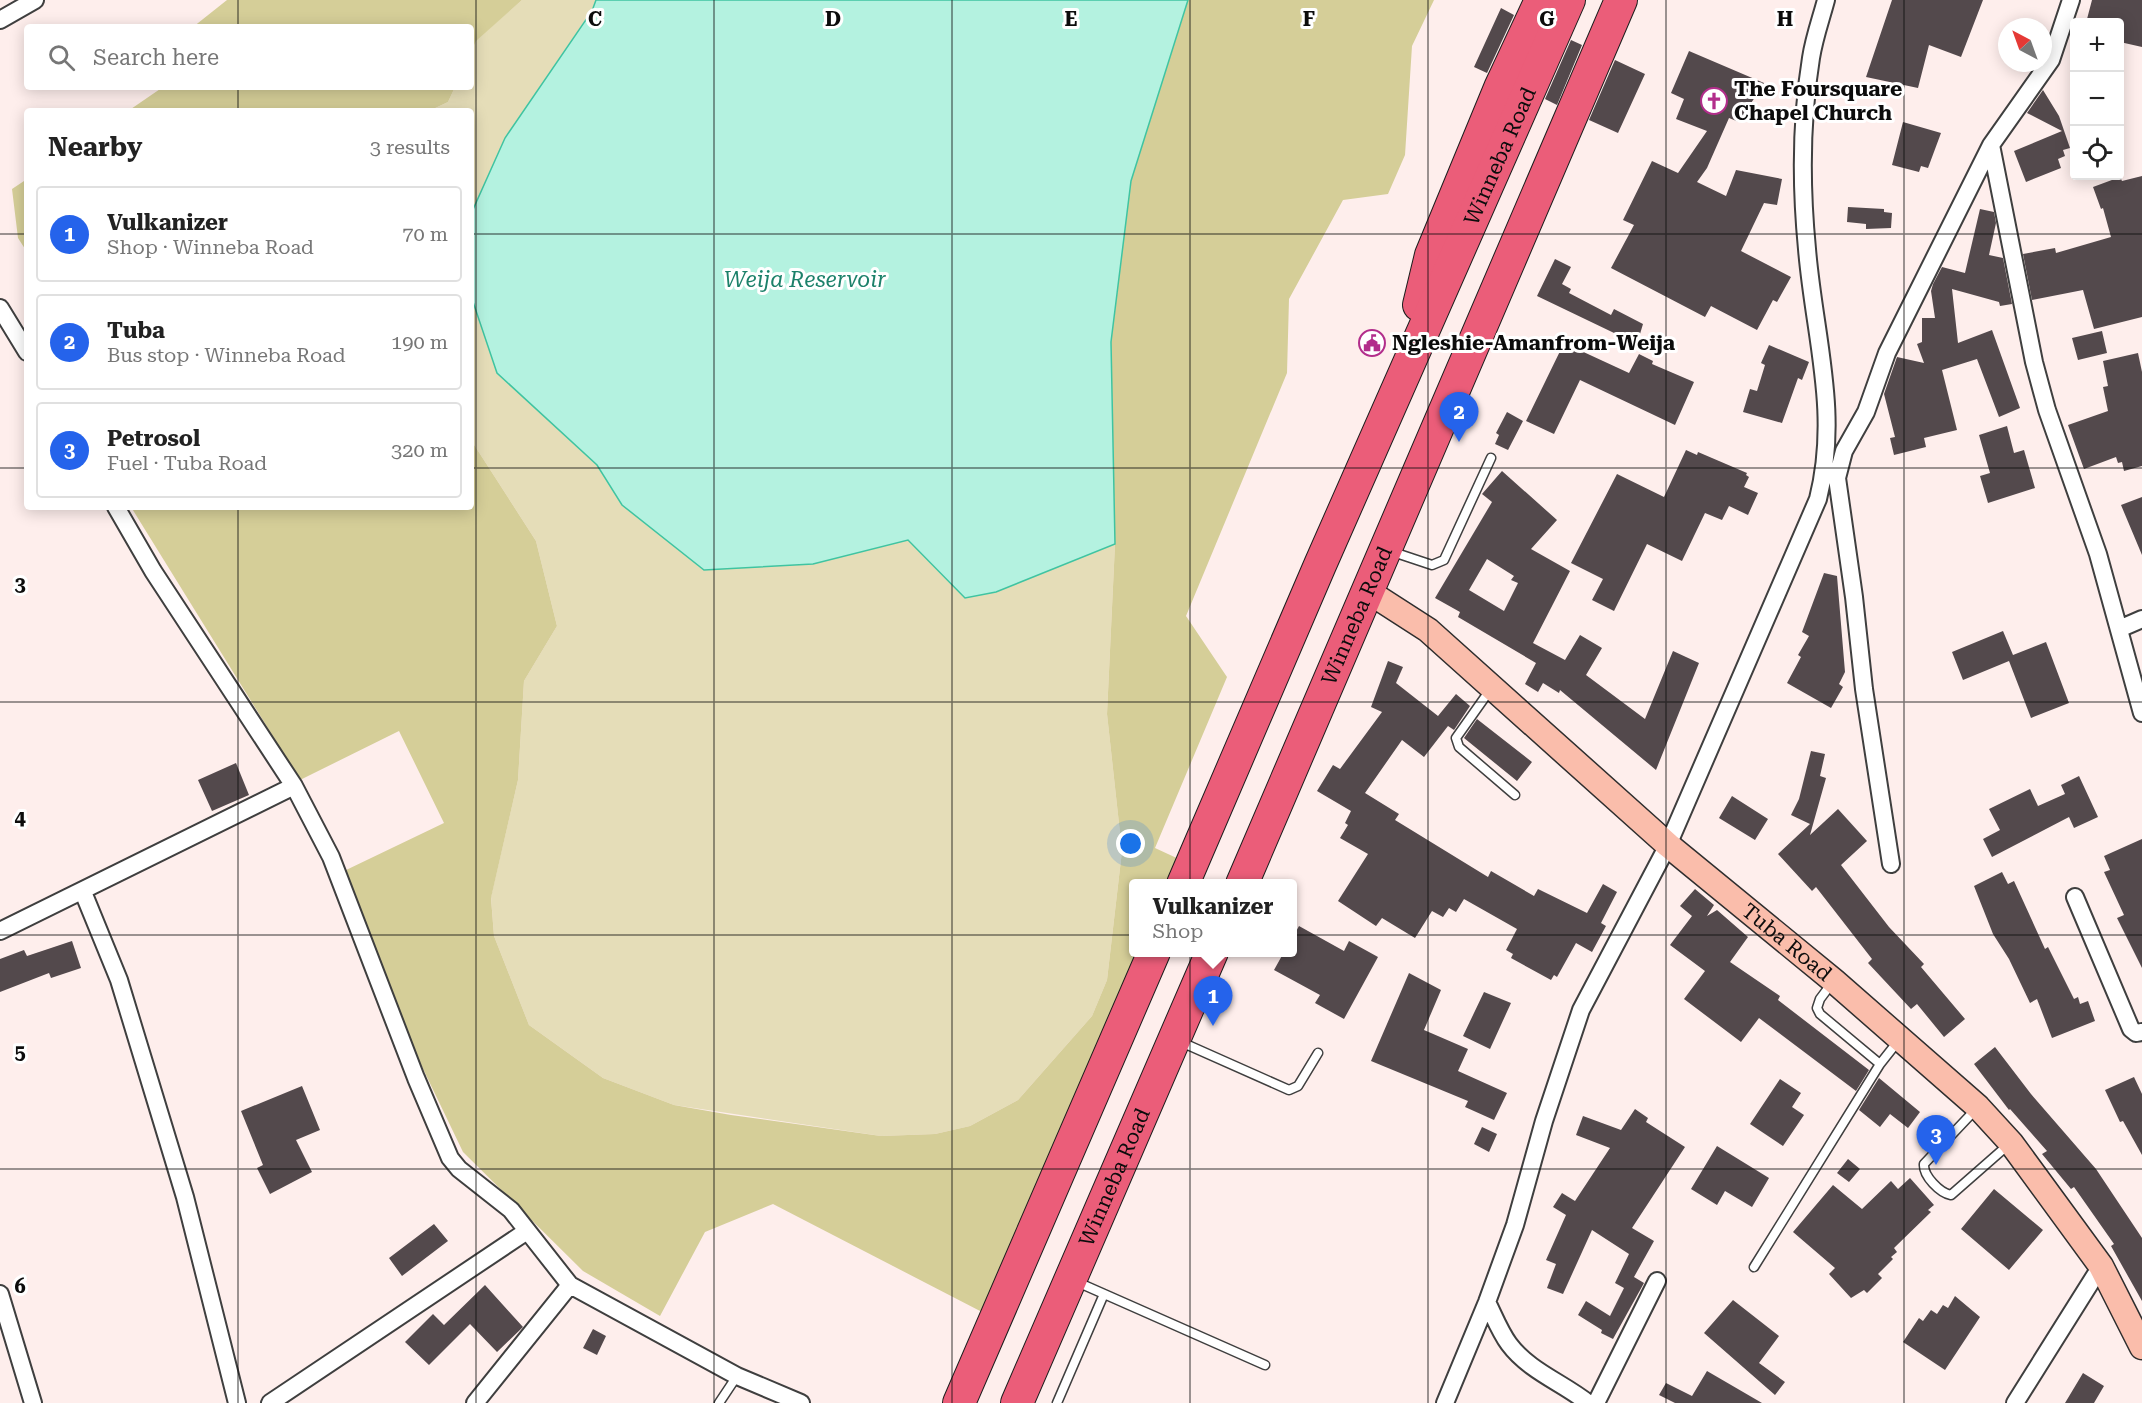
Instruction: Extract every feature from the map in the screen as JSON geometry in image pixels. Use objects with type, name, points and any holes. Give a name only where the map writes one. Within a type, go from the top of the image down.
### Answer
[{"type":"highway","name":"Winneba Road","points":[[1402,379],[1431,255],[1500,88],[1541,0]]},
{"type":"highway","name":"Winneba Road","points":[[1402,379],[1439,271],[1557,0]]},
{"type":"highway","name":"Winneba Road","points":[[1185,879],[1569,0]]},
{"type":"highway","name":"Winneba Road","points":[[1472,346],[1484,279],[1606,0]]},
{"type":"highway","name":"Winneba Road","points":[[1244,879],[1621,0]]},
{"type":"highway","name":"Winneba Road","points":[[1472,346],[1508,290],[1638,0]]},
{"type":"highway","points":[[959,1403],[1152,957]]},
{"type":"highway","name":"Winneba Road","points":[[1017,1403],[1210,957]]},
{"type":"highway","points":[[996,1321],[1044,1340]]},
{"type":"street","points":[[0,20],[35,0]]},
{"type":"street","points":[[1826,0],[1811,56],[1803,177],[1807,250],[1827,391],[1831,475],[1854,597],[1864,689],[1891,864]]},
{"type":"street","points":[[1445,1403],[1487,1302],[1515,1225],[1544,1121],[1581,1010],[1668,845],[1818,499],[1866,412],[1887,353],[1990,146],[2051,60],[2071,0]]},
{"type":"street","points":[[1990,146],[2034,362],[2047,410],[2098,554],[2142,713]]},
{"type":"street","points":[[0,308],[24,347]]},
{"type":"street","points":[[118,510],[153,571],[294,786],[330,857],[416,1078],[450,1158],[459,1169],[512,1210],[570,1285],[737,1376],[801,1403]]},
{"type":"street","name":"Tuba Road","points":[[1369,592],[1428,630],[1668,845],[1834,981],[1978,1107],[2011,1143],[2101,1266],[2142,1347]]},
{"type":"street","points":[[2119,629],[2142,619]]},
{"type":"street","points":[[0,931],[294,786]]},
{"type":"street","points":[[83,892],[119,980],[185,1197],[237,1403]]},
{"type":"street","points":[[2075,897],[2131,1029],[2136,1033],[2142,1032]]},
{"type":"street","points":[[270,1403],[527,1231]]},
{"type":"street","points":[[2015,1403],[2101,1266]]},
{"type":"street","points":[[1596,1403],[1657,1281]]},
{"type":"street","points":[[475,1403],[570,1285]]},
{"type":"street","points":[[0,1294],[33,1403]]},
{"type":"street","points":[[1487,1302],[1509,1344],[1534,1368],[1588,1403]]},
{"type":"lane","points":[[1387,550],[1432,565],[1444,560],[1491,458]]},
{"type":"lane","points":[[1492,687],[1456,738],[1458,747],[1515,795]]},
{"type":"lane","points":[[1834,981],[1820,999],[1817,1008],[1820,1014],[1880,1064]]},
{"type":"lane","points":[[1754,1268],[1880,1064],[1901,1038]]},
{"type":"lane","points":[[1175,1039],[1289,1090],[1298,1086],[1318,1053]]},
{"type":"lane","points":[[1978,1107],[1924,1164],[1926,1175],[1945,1194],[1955,1194],[2011,1143]]},
{"type":"lane","points":[[1071,1279],[1264,1365]]},
{"type":"lane","points":[[1057,1403],[1104,1294]]},
{"type":"lane","points":[[719,1403],[737,1376]]},
{"type":"shaded area","points":[[227,0],[522,0],[474,45],[474,24],[197,24]]},
{"type":"shaded area","points":[[522,0],[596,0],[592,10],[505,138],[474,207],[474,108],[435,108],[448,102],[454,90],[474,90],[475,41]]},
{"type":"shaded area","points":[[1188,0],[1434,0],[1412,46],[1405,155],[1388,194],[1343,200],[1289,299],[1287,373],[1186,616],[1227,677],[1155,848],[1181,860],[1173,879],[1129,879],[1129,957],[1139,957],[982,1312],[773,1204],[705,1232],[660,1316],[583,1271],[463,1152],[413,1048],[344,871],[444,823],[399,731],[300,780],[133,510],[474,510],[474,445],[536,541],[557,626],[524,681],[518,780],[491,898],[494,936],[529,1025],[603,1078],[674,1105],[881,1136],[935,1134],[970,1126],[1018,1100],[1092,1016],[1107,980],[1122,851],[1107,714],[1115,544],[1111,342],[1131,181]]},
{"type":"shaded area","points":[[159,90],[454,90],[448,102],[435,108],[132,108]]},
{"type":"shaded area","points":[[24,181],[24,247],[18,238],[12,189]]},
{"type":"shaded area","points":[[474,305],[497,373],[597,465],[622,505],[813,564],[908,540],[965,598],[996,592],[1115,544],[1107,714],[1122,851],[1107,980],[1092,1016],[1018,1100],[970,1126],[935,1134],[881,1136],[674,1105],[603,1078],[529,1025],[494,936],[491,897],[518,780],[524,681],[557,626],[536,541],[474,445]]},
{"type":"water","name":"Weija Reservoir","points":[[596,0],[1188,0],[1131,181],[1111,342],[1115,544],[996,592],[965,598],[908,540],[813,564],[704,570],[622,505],[597,465],[497,373],[474,305],[474,207],[505,138],[592,11]]},
{"type":"building","points":[[1892,0],[1983,0],[1961,57],[1929,45],[1918,88],[1866,77]]},
{"type":"building","points":[[2092,0],[2142,0],[2142,47],[2124,43],[2124,18],[2087,18]]},
{"type":"building","points":[[1501,8],[1514,15],[1487,73],[1474,67]]},
{"type":"building","points":[[1571,40],[1582,45],[1557,105],[1545,99]]},
{"type":"building","points":[[1689,51],[1764,83],[1739,122],[1729,118],[1707,168],[1697,182],[1726,196],[1736,170],[1782,179],[1777,205],[1764,203],[1741,251],[1791,277],[1777,302],[1773,300],[1757,330],[1711,306],[1705,317],[1611,268],[1634,225],[1623,220],[1652,161],[1678,173],[1707,131],[1676,119],[1684,99],[1671,93]]},
{"type":"building","points":[[1615,60],[1645,74],[1618,133],[1589,120]]},
{"type":"building","points":[[2043,90],[2059,116],[2070,148],[2063,150],[2065,156],[2058,159],[2061,168],[2026,182],[2014,151],[2062,131],[2027,113]]},
{"type":"building","points":[[1903,122],[1941,133],[1928,168],[1921,166],[1919,172],[1892,165]]},
{"type":"building","points":[[2142,176],[2142,317],[2094,329],[2083,290],[2032,300],[2023,254],[2055,248],[2056,253],[2111,237],[2103,208],[2101,209],[2093,187],[2112,180],[2122,181]]},
{"type":"building","points":[[1848,207],[1884,209],[1884,212],[1892,213],[1891,228],[1866,229],[1866,224],[1847,222]]},
{"type":"building","points":[[1980,209],[1994,212],[1996,223],[1989,255],[2003,258],[2012,304],[2000,306],[1999,302],[1952,289],[1958,343],[1992,330],[2020,408],[1999,417],[1977,359],[1942,370],[1957,430],[1924,438],[1926,447],[1894,455],[1890,438],[1895,437],[1884,394],[1897,357],[1924,363],[1917,344],[1922,342],[1922,318],[1935,318],[1931,291],[1933,284],[1942,267],[1965,273]]},
{"type":"building","points":[[1555,259],[1571,267],[1562,284],[1571,289],[1569,293],[1611,315],[1614,309],[1643,324],[1637,344],[1537,296]]},
{"type":"building","points":[[2102,331],[2107,353],[2078,360],[2072,338]]},
{"type":"building","points":[[1564,343],[1629,373],[1639,354],[1653,361],[1652,364],[1694,382],[1675,425],[1580,380],[1554,434],[1526,421]]},
{"type":"building","points":[[1769,345],[1809,362],[1802,380],[1798,378],[1782,423],[1743,412],[1750,389],[1757,391],[1765,365],[1761,363]]},
{"type":"building","points":[[2138,353],[2142,372],[2142,466],[2124,471],[2122,462],[2118,463],[2116,457],[2084,469],[2068,425],[2108,411],[2103,387],[2108,386],[2103,361]]},
{"type":"building","points":[[1507,412],[1523,421],[1508,450],[1495,444],[1499,435],[1496,433]]},
{"type":"building","points":[[2007,426],[2014,453],[2024,450],[2035,488],[1988,503],[1980,476],[1990,473],[1979,435]]},
{"type":"building","points":[[1686,450],[1697,455],[1698,452],[1747,473],[1749,477],[1744,487],[1758,493],[1748,515],[1729,506],[1722,520],[1705,513],[1682,561],[1647,544],[1614,611],[1592,600],[1603,579],[1571,563],[1617,474],[1664,497]]},
{"type":"building","points":[[1502,471],[1557,520],[1531,549],[1570,571],[1533,643],[1565,660],[1580,635],[1602,648],[1586,675],[1645,719],[1673,651],[1699,663],[1656,770],[1560,690],[1559,693],[1543,683],[1538,692],[1525,684],[1536,663],[1458,617],[1460,612],[1435,598],[1492,502],[1482,494]],"holes":[[[1487,559],[1514,576],[1511,580],[1518,583],[1504,611],[1469,590]]]},
{"type":"building","points":[[2142,497],[2142,555],[2121,505]]},
{"type":"building","points":[[1824,573],[1837,576],[1845,672],[1839,684],[1843,687],[1831,708],[1787,683],[1801,657],[1798,655],[1809,636],[1802,632]]},
{"type":"building","points":[[2003,631],[2013,655],[2046,642],[2069,703],[2031,718],[2009,661],[1963,680],[1952,652]]},
{"type":"building","points":[[1388,661],[1403,667],[1396,683],[1438,716],[1456,694],[1470,706],[1454,730],[1448,726],[1424,757],[1402,740],[1365,793],[1399,814],[1395,820],[1488,877],[1491,871],[1534,896],[1538,889],[1587,913],[1603,884],[1617,892],[1601,923],[1606,926],[1592,952],[1576,943],[1557,977],[1554,975],[1551,980],[1511,958],[1513,954],[1506,950],[1517,929],[1464,899],[1456,912],[1449,908],[1443,917],[1432,911],[1415,938],[1382,918],[1376,926],[1338,901],[1368,854],[1340,838],[1348,825],[1345,823],[1351,811],[1317,791],[1333,765],[1340,769],[1382,712],[1371,707]]},
{"type":"building","points":[[1477,719],[1532,762],[1517,781],[1464,738]]},
{"type":"building","points":[[1811,751],[1825,754],[1820,776],[1826,778],[1810,835],[1838,809],[1867,841],[1841,865],[1889,927],[1924,964],[1921,967],[1965,1019],[1944,1037],[1917,1004],[1911,1009],[1868,963],[1872,959],[1816,887],[1812,891],[1778,854],[1810,824],[1791,815],[1799,799]]},
{"type":"building","points":[[236,763],[249,795],[212,811],[198,780]]},
{"type":"building","points":[[2079,776],[2098,817],[2074,828],[2069,817],[1992,857],[1983,839],[2000,830],[1989,809],[2030,789],[2038,806],[2065,794],[2061,785]]},
{"type":"building","points":[[1732,796],[1768,819],[1755,840],[1719,818]]},
{"type":"building","points":[[2142,839],[2142,968],[2117,918],[2124,915],[2104,872],[2110,870],[2104,856]]},
{"type":"building","points":[[2002,872],[2008,884],[2014,881],[2045,949],[2048,947],[2074,999],[2078,997],[2080,1004],[2088,1001],[2095,1021],[2052,1038],[2037,999],[2030,1003],[2009,959],[1993,934],[1974,886]]},
{"type":"building","points":[[1695,889],[1714,905],[1707,916],[1717,910],[1748,937],[1730,962],[1780,996],[1778,1000],[1869,1070],[1856,1091],[1759,1018],[1741,1042],[1684,999],[1705,971],[1670,945],[1692,916],[1680,906]]},
{"type":"building","points":[[1299,926],[1344,951],[1349,941],[1378,957],[1344,1019],[1315,1003],[1320,995],[1274,970],[1281,957],[1297,957]]},
{"type":"building","points":[[72,941],[81,968],[51,978],[49,973],[0,992],[0,959],[24,950],[27,956]]},
{"type":"building","points":[[1409,973],[1441,990],[1424,1030],[1468,1049],[1458,1071],[1507,1093],[1494,1120],[1465,1107],[1468,1101],[1371,1061]]},
{"type":"building","points":[[1484,992],[1511,1003],[1490,1049],[1463,1036]]},
{"type":"building","points":[[1995,1047],[2031,1094],[2096,1169],[2142,1238],[2142,1301],[2111,1246],[2114,1244],[2074,1187],[2071,1189],[2042,1154],[2047,1151],[2009,1110],[1974,1064]]},
{"type":"building","points":[[2134,1077],[2142,1094],[2142,1155],[2123,1121],[2120,1122],[2105,1090]]},
{"type":"building","points":[[1879,1078],[1920,1112],[1908,1128],[1890,1114],[1880,1127],[1859,1110]]},
{"type":"building","points":[[1780,1079],[1801,1093],[1792,1107],[1804,1115],[1783,1146],[1750,1124]]},
{"type":"building","points":[[302,1086],[320,1130],[296,1140],[312,1172],[270,1194],[257,1168],[263,1165],[241,1111]]},
{"type":"building","points":[[1635,1109],[1648,1118],[1646,1122],[1685,1147],[1632,1228],[1654,1241],[1634,1277],[1644,1283],[1613,1339],[1601,1333],[1602,1330],[1578,1315],[1586,1301],[1610,1316],[1624,1288],[1615,1283],[1629,1254],[1592,1230],[1563,1294],[1547,1288],[1556,1264],[1546,1260],[1566,1215],[1553,1207],[1562,1193],[1575,1201],[1610,1148],[1576,1135],[1583,1116],[1621,1130]]},
{"type":"building","points":[[1482,1127],[1497,1134],[1489,1152],[1474,1144]]},
{"type":"building","points":[[1717,1146],[1769,1178],[1752,1207],[1725,1191],[1717,1205],[1691,1189]]},
{"type":"building","points":[[1848,1159],[1860,1169],[1849,1182],[1837,1173]]},
{"type":"building","points":[[1910,1178],[1934,1205],[1928,1210],[1931,1212],[1894,1248],[1897,1252],[1891,1257],[1893,1259],[1878,1274],[1882,1278],[1867,1293],[1864,1290],[1851,1298],[1829,1274],[1835,1268],[1793,1232],[1833,1185],[1862,1209],[1891,1181],[1898,1189]]},
{"type":"building","points":[[1994,1189],[2043,1230],[2009,1270],[1961,1229]]},
{"type":"building","points":[[434,1224],[448,1241],[402,1276],[389,1258]]},
{"type":"building","points":[[485,1285],[523,1327],[497,1352],[470,1324],[429,1365],[405,1342],[433,1314],[444,1325]]},
{"type":"building","points":[[1955,1296],[1980,1317],[1945,1370],[1903,1342],[1919,1318],[1923,1321],[1931,1310],[1937,1314],[1943,1305],[1948,1308]]},
{"type":"building","points":[[1733,1300],[1779,1336],[1759,1363],[1785,1382],[1775,1395],[1704,1333]]},
{"type":"building","points":[[593,1329],[606,1336],[597,1355],[583,1348]]},
{"type":"building","points":[[1707,1371],[1762,1403],[1675,1403],[1659,1395],[1666,1383],[1692,1396]]},
{"type":"building","points":[[2083,1373],[2104,1386],[2094,1403],[2065,1403]]},
{"type":"place","name":"The Foursquare Chapel Church","points":[[1714,101]]},
{"type":"place","name":"Ngleshie-Amanfrom-Weija","points":[[1372,343]]},
{"type":"place","name":"Tuba","points":[[1459,442]]},
{"type":"place","name":"Vulkanizer","points":[[1213,1026]]},
{"type":"place","name":"Petrosol","points":[[1936,1165]]}]
